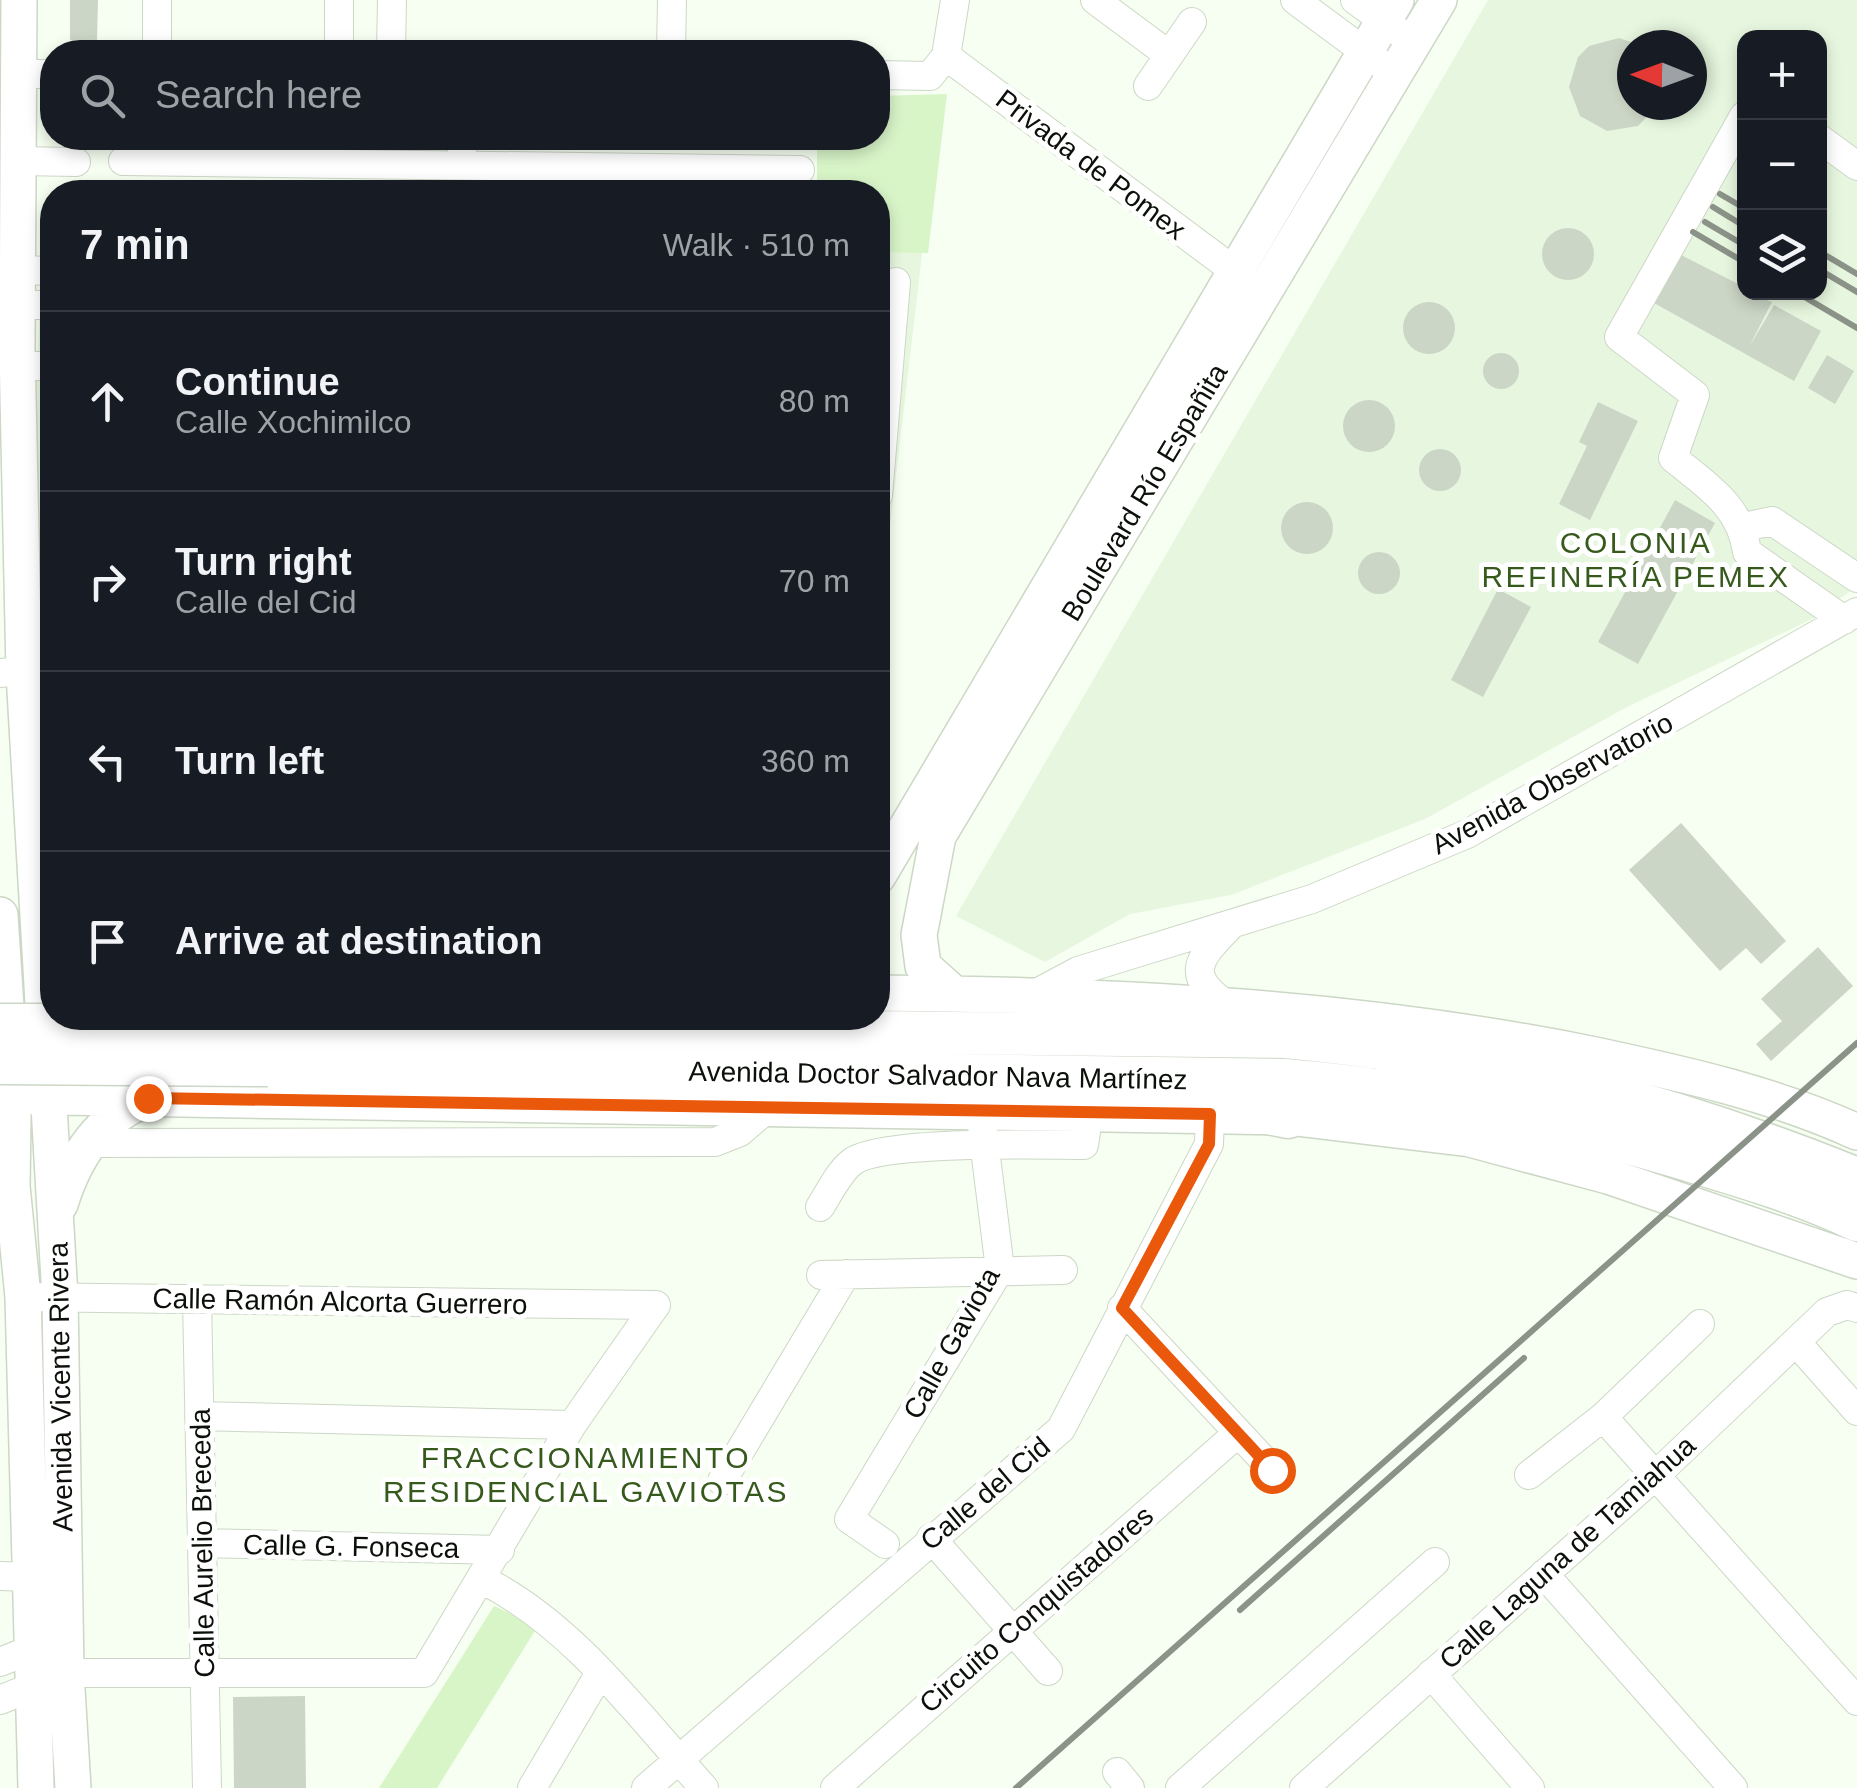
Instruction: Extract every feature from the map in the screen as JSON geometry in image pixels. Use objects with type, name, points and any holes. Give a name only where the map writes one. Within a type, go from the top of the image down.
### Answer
[{"type":"highway","points":[[1360,1019],[1488,1063]]},
{"type":"highway","name":"Avenida Doctor Salvador Nava Martínez","points":[[195,1030],[269,1045],[1091,1094],[1284,1080],[1387,1088],[1480,1105],[1723,1170],[1857,1220]]},
{"type":"highway","name":"Avenida Doctor Salvador Nava Martínez","points":[[15,1088],[269,1045],[1286,1036],[1392,1046],[1488,1063],[1737,1131],[1857,1179]]},
{"type":"highway","points":[[1091,1094],[1288,1117]]},
{"type":"main road","points":[[19,0],[35,74],[18,161],[29,282],[19,994]]},
{"type":"main road","name":"Boulevard Río Españita","points":[[953,994],[923,966],[919,935],[938,836],[1440,0]]},
{"type":"main road","name":"Boulevard Río Españita","points":[[890,856],[1390,10]]},
{"type":"main road","points":[[0,914],[19,994]]},
{"type":"main road","points":[[890,993],[1230,1007],[1498,1035],[1643,1065],[1770,1100],[1857,1132]]},
{"type":"main road","name":"Avenida Vicente Rivera","points":[[19,994],[6,1174],[23,1296],[15,1655],[16,1692],[36,1788]]},
{"type":"main road","name":"Avenida Vicente Rivera","points":[[15,1088],[56,1220],[66,1672],[73,1788]]},
{"type":"main road","name":"Avenida Doctor Salvador Nava Martínez","points":[[15,1088],[148,1098],[980,1109],[1091,1094],[1210,1114],[1288,1117],[1470,1140],[1626,1182],[1857,1262]]},
{"type":"main road","points":[[56,1220],[70,1175],[88,1144],[120,1110],[148,1098]]},
{"type":"street","points":[[157,0],[157,40]]},
{"type":"street","points":[[339,0],[339,40]]},
{"type":"street","points":[[390,40],[392,0]]},
{"type":"street","points":[[671,40],[672,0]]},
{"type":"street","points":[[890,74],[938,66],[955,0]]},
{"type":"street","points":[[1094,0],[1169,55]]},
{"type":"street","points":[[1295,0],[1396,76]]},
{"type":"street","points":[[1355,0],[1390,10],[1414,43]]},
{"type":"street","points":[[1148,86],[1192,22]]},
{"type":"street","name":"Privada de Pomex","points":[[938,66],[1236,272]]},
{"type":"street","points":[[1742,120],[1619,337],[1695,395],[1673,458],[1718,494],[1744,527],[1747,552],[1851,616]]},
{"type":"street","points":[[1827,144],[1857,166]]},
{"type":"street","points":[[123,161],[454,156],[800,170]]},
{"type":"street","points":[[18,161],[76,162]]},
{"type":"street","points":[[890,353],[896,282]]},
{"type":"street","points":[[1744,527],[1772,521],[1857,578]]},
{"type":"street","name":"Avenida Observatorio","points":[[1030,997],[1078,971],[1312,900],[1467,834],[1851,616]]},
{"type":"street","points":[[1230,1007],[1206,992],[1199,967],[1202,955],[1233,923]]},
{"type":"street","points":[[820,1206],[852,1162],[871,1154],[985,1145],[1084,1145],[1091,1094]]},
{"type":"street","points":[[88,1144],[715,1142],[740,1132],[770,1106]]},
{"type":"street","name":"Calle Gaviota","points":[[885,1544],[849,1519],[1000,1269],[980,1109]]},
{"type":"street","name":"Calle del Cid","points":[[646,1788],[1061,1428],[1209,1144],[1210,1114]]},
{"type":"street","points":[[722,1481],[834,1274],[1063,1270]]},
{"type":"street","name":"Calle Ramón Alcorta Guerrero","points":[[23,1296],[656,1305],[572,1424]]},
{"type":"street","name":"Calle Aurelio Breceda","points":[[197,1299],[207,1788]]},
{"type":"street","name":"Calle Laguna de Tamiahua","points":[[1315,1784],[1431,1674],[1656,1475],[1826,1312],[1847,1305],[1857,1308]]},
{"type":"street","points":[[1122,1308],[1272,1470]]},
{"type":"street","points":[[1529,1475],[1603,1416],[1700,1324]]},
{"type":"street","points":[[1796,1342],[1857,1411]]},
{"type":"street","points":[[16,1692],[66,1672],[424,1673],[487,1582],[500,1550],[572,1424],[199,1416]]},
{"type":"street","points":[[1603,1416],[1857,1701]]},
{"type":"street","name":"Circuito Conquistadores","points":[[835,1788],[1238,1432]]},
{"type":"street","points":[[931,1538],[1048,1671]]},
{"type":"street","name":"Calle G. Fonseca","points":[[202,1542],[500,1550]]},
{"type":"street","points":[[1180,1788],[1434,1562]]},
{"type":"street","points":[[1544,1574],[1734,1788]]},
{"type":"street","points":[[487,1582],[527,1602],[600,1673],[704,1788]]},
{"type":"street","points":[[15,1655],[66,1637]]},
{"type":"street","points":[[532,1788],[600,1673]]},
{"type":"street","points":[[1431,1674],[1530,1788]]},
{"type":"shaded area","points":[[1488,0],[1857,0],[1857,586],[1814,618],[1627,707],[1425,819],[1231,895],[1130,914],[1045,962],[956,916]]},
{"type":"shaded area","points":[[890,246],[923,246],[890,527]]},
{"type":"shaded area","points":[[40,296],[40,569],[33,497]]},
{"type":"green space","points":[[947,94],[928,253],[890,252],[890,180],[817,180],[817,150],[890,150],[890,96]]},
{"type":"green space","points":[[494,1606],[538,1626],[437,1788],[379,1788]]},
{"type":"building","points":[[70,0],[98,0],[97,40],[70,40]]},
{"type":"building","points":[[1617,39],[1617,120],[1644,120],[1638,126],[1607,131],[1580,116],[1569,87],[1578,57],[1589,46]]},
{"type":"building","points":[[1568,228],[1586,236],[1594,254],[1586,272],[1568,280],[1550,272],[1542,254],[1550,236]]},
{"type":"building","points":[[1679,254],[1737,283],[1737,300],[1772,302],[1749,347],[1774,305],[1821,331],[1794,381],[1654,303]]},
{"type":"building","points":[[1429,302],[1447,310],[1455,328],[1447,346],[1429,354],[1411,346],[1403,328],[1411,310]]},
{"type":"building","points":[[1501,353],[1514,358],[1519,371],[1514,384],[1501,389],[1488,384],[1483,371],[1488,358]]},
{"type":"building","points":[[1827,355],[1854,371],[1835,404],[1808,388]]},
{"type":"building","points":[[1369,400],[1387,408],[1395,426],[1387,444],[1369,452],[1351,444],[1343,426],[1351,408]]},
{"type":"building","points":[[1598,402],[1638,421],[1590,520],[1559,504],[1587,446],[1579,442]]},
{"type":"building","points":[[1440,449],[1455,455],[1461,470],[1455,485],[1440,491],[1425,485],[1419,470],[1425,455]]},
{"type":"building","points":[[1675,500],[1715,523],[1638,664],[1598,642]]},
{"type":"building","points":[[1307,502],[1325,510],[1333,528],[1325,546],[1307,554],[1289,546],[1281,528],[1289,510]]},
{"type":"building","points":[[1379,552],[1394,558],[1400,573],[1394,588],[1379,594],[1364,588],[1358,573],[1364,558]]},
{"type":"building","points":[[1498,589],[1531,607],[1483,697],[1451,680]]},
{"type":"building","points":[[1681,823],[1786,941],[1761,964],[1746,948],[1720,971],[1629,870]]},
{"type":"building","points":[[1818,947],[1853,986],[1771,1061],[1756,1044],[1782,1021],[1761,999]]},
{"type":"building","points":[[305,1696],[306,1788],[234,1788],[233,1697]]},
{"type":"railway","points":[[1720,194],[1737,204]]},
{"type":"railway","points":[[1713,207],[1737,222]]},
{"type":"railway","points":[[1705,222],[1737,241]]},
{"type":"railway","points":[[1693,232],[1737,258]]},
{"type":"railway","points":[[1827,256],[1857,274]]},
{"type":"railway","points":[[1827,274],[1857,292]]},
{"type":"railway","points":[[1810,300],[1857,328]]},
{"type":"railway","points":[[1016,1788],[1857,1043]]},
{"type":"railway","points":[[1240,1610],[1524,1358]]},
{"type":"district","name":"COLONIA REFINERÍA PEMEX","points":[[1636,560]]},
{"type":"district","name":"FRACCIONAMIENTO RESIDENCIAL GAVIOTAS","points":[[586,1475]]},
{"type":"route","points":[[148,1098],[1210,1114],[1209,1144],[1122,1308],[1272,1470]]}]
